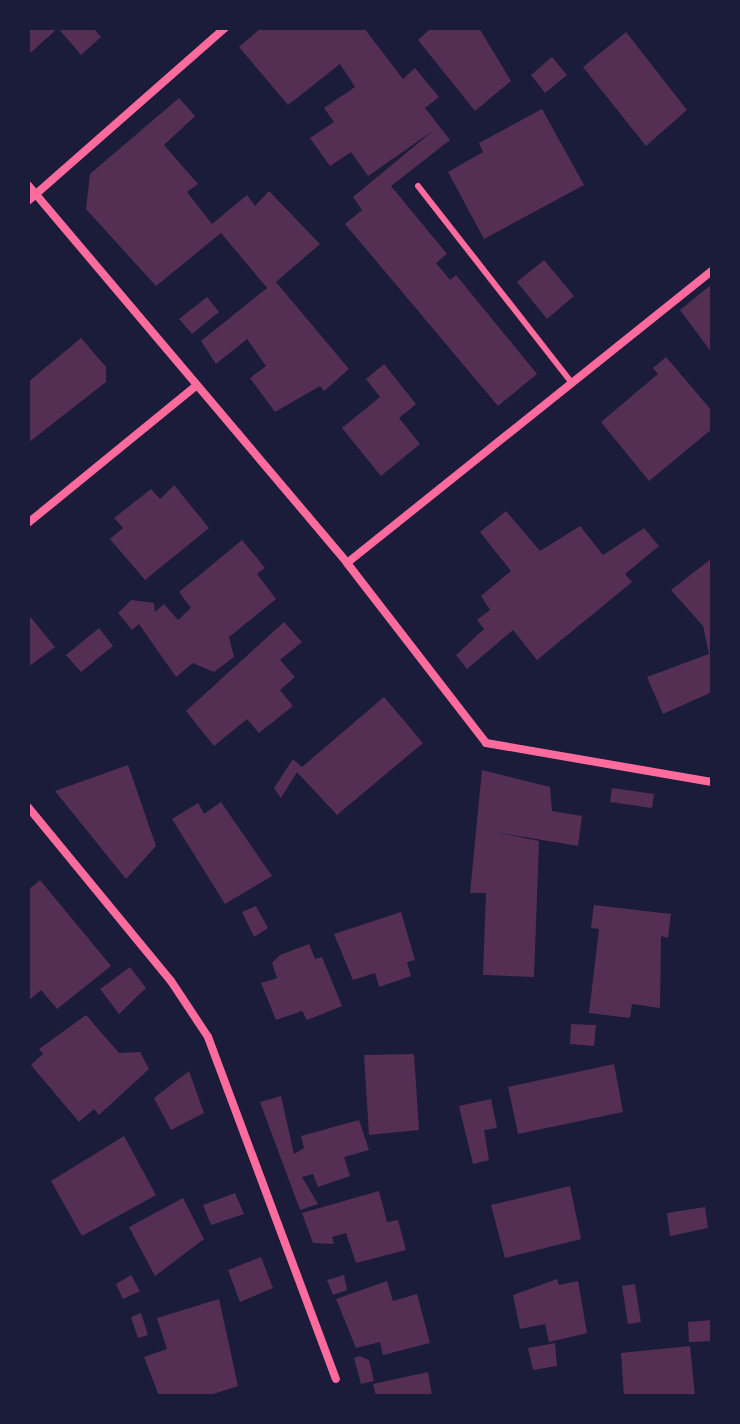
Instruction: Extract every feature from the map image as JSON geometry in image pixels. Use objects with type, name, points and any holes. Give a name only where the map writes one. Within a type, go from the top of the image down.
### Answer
[{"type":"street","points":[[32,198],[225,28]]},
{"type":"street","points":[[28,185],[32,198],[197,385],[347,563],[486,743],[710,781]]},
{"type":"street","points":[[347,563],[712,271]]},
{"type":"street","points":[[28,523],[197,385]]},
{"type":"street","points":[[28,807],[171,981],[208,1037],[336,1379]]},
{"type":"lane","points":[[418,186],[572,383]]},
{"type":"building","points":[[28,28],[58,28],[28,55]]},
{"type":"building","points":[[58,28],[93,28],[101,37],[81,55]]},
{"type":"building","points":[[261,28],[364,28],[403,79],[415,68],[439,97],[425,108],[450,140],[391,186],[447,254],[436,263],[450,280],[456,275],[537,374],[498,406],[345,224],[362,210],[353,197],[434,130],[368,176],[351,152],[330,166],[310,138],[334,122],[324,108],[355,87],[340,64],[288,105],[239,47]]},
{"type":"building","points":[[431,28],[479,28],[511,81],[475,111],[418,40]]},
{"type":"building","points":[[626,32],[687,110],[646,146],[583,67]]},
{"type":"building","points":[[552,57],[567,75],[545,93],[531,75]]},
{"type":"building","points":[[179,98],[195,116],[164,145],[198,184],[187,192],[212,224],[247,195],[255,206],[269,191],[320,244],[276,282],[349,369],[324,391],[320,386],[275,412],[250,378],[266,366],[247,339],[216,364],[201,341],[267,288],[221,233],[156,286],[86,209],[90,174]]},
{"type":"building","points":[[542,109],[584,185],[484,239],[448,172],[483,152],[479,143]]},
{"type":"building","points":[[544,260],[574,296],[547,319],[517,282]]},
{"type":"building","points":[[712,284],[712,353],[680,310]]},
{"type":"building","points":[[207,297],[219,312],[192,334],[179,319]]},
{"type":"building","points":[[81,338],[106,367],[106,382],[28,443],[28,382]]},
{"type":"building","points":[[666,357],[712,411],[712,429],[649,481],[601,422],[658,374],[653,368]]},
{"type":"building","points":[[384,364],[416,404],[399,418],[420,444],[381,476],[342,428],[380,397],[366,379]]},
{"type":"building","points":[[174,485],[209,528],[145,580],[110,539],[123,528],[114,518],[151,489],[160,499]]},
{"type":"building","points":[[506,511],[540,551],[580,526],[603,555],[644,528],[659,546],[625,574],[632,582],[537,660],[513,630],[467,669],[456,655],[484,629],[477,620],[490,610],[481,596],[511,571],[480,532]]},
{"type":"building","points":[[242,540],[265,568],[257,574],[276,599],[229,637],[234,657],[214,672],[193,663],[176,677],[139,624],[132,630],[118,613],[131,600],[154,603],[155,612],[164,604],[178,620],[191,608],[179,592]]},
{"type":"building","points":[[712,558],[712,692],[663,714],[647,677],[709,654],[703,626],[671,590]]},
{"type":"building","points":[[28,614],[55,647],[28,667]]},
{"type":"building","points":[[284,622],[302,642],[280,660],[295,677],[280,690],[293,706],[259,733],[247,719],[214,746],[186,711]]},
{"type":"building","points":[[99,628],[113,646],[81,672],[66,655]]},
{"type":"building","points":[[384,697],[423,743],[337,815],[297,772],[281,798],[274,788],[293,759],[302,767]]},
{"type":"building","points":[[128,765],[156,846],[126,879],[55,791]]},
{"type":"building","points":[[482,770],[550,787],[552,811],[582,816],[578,846],[494,832],[539,841],[534,977],[483,975],[486,893],[470,893]]},
{"type":"building","points":[[612,788],[654,794],[652,808],[610,802]]},
{"type":"building","points":[[221,802],[272,876],[225,904],[172,819],[198,803],[204,814]]},
{"type":"building","points":[[40,880],[111,966],[57,1009],[41,990],[28,1001],[28,890]]},
{"type":"building","points":[[594,905],[671,914],[668,938],[661,936],[660,1008],[632,1004],[630,1018],[589,1013],[599,929],[591,928]]},
{"type":"building","points":[[256,906],[268,928],[254,937],[242,912]]},
{"type":"building","points":[[401,912],[415,960],[407,962],[411,976],[379,987],[375,973],[353,980],[334,934]]},
{"type":"building","points":[[309,944],[315,959],[322,957],[342,1006],[307,1020],[302,1011],[276,1020],[261,983],[277,978],[272,963],[280,955]]},
{"type":"building","points":[[130,967],[146,988],[119,1014],[100,989]]},
{"type":"building","points":[[86,1015],[119,1053],[140,1052],[149,1069],[99,1115],[94,1109],[79,1122],[31,1065],[43,1054],[39,1049]]},
{"type":"building","points":[[571,1024],[596,1025],[594,1046],[570,1044]]},
{"type":"building","points":[[414,1054],[419,1130],[369,1135],[364,1055]]},
{"type":"building","points":[[614,1064],[623,1112],[518,1134],[508,1087]]},
{"type":"building","points":[[189,1071],[204,1113],[171,1130],[154,1098]]},
{"type":"building","points":[[281,1096],[294,1154],[304,1148],[301,1136],[359,1120],[369,1150],[344,1157],[350,1176],[318,1187],[313,1174],[302,1177],[318,1204],[300,1210],[260,1102]]},
{"type":"building","points":[[491,1099],[497,1128],[484,1130],[489,1160],[473,1164],[459,1106]]},
{"type":"building","points":[[124,1136],[156,1195],[82,1236],[51,1181]]},
{"type":"building","points":[[570,1186],[581,1239],[505,1258],[491,1205]]},
{"type":"building","points":[[379,1191],[387,1222],[398,1220],[406,1250],[356,1263],[346,1233],[332,1237],[334,1244],[313,1243],[302,1213]]},
{"type":"building","points":[[235,1193],[244,1214],[211,1225],[203,1205]]},
{"type":"building","points":[[183,1198],[204,1239],[155,1276],[129,1227]]},
{"type":"building","points":[[705,1207],[708,1228],[670,1236],[667,1213]]},
{"type":"building","points":[[261,1257],[273,1288],[240,1302],[228,1270]]},
{"type":"building","points":[[131,1275],[140,1291],[123,1299],[116,1284]]},
{"type":"building","points":[[344,1275],[347,1290],[333,1295],[327,1280]]},
{"type":"building","points":[[557,1279],[559,1285],[578,1281],[587,1333],[549,1342],[545,1324],[520,1329],[513,1295]]},
{"type":"building","points":[[387,1281],[393,1301],[417,1294],[430,1343],[383,1355],[380,1342],[356,1348],[336,1299]]},
{"type":"building","points":[[635,1284],[641,1322],[628,1324],[622,1286]]},
{"type":"building","points":[[219,1299],[238,1386],[207,1396],[159,1396],[144,1357],[167,1349],[157,1318]]},
{"type":"building","points":[[141,1313],[148,1335],[138,1338],[131,1317]]},
{"type":"building","points":[[712,1320],[712,1341],[689,1342],[688,1322]]},
{"type":"building","points":[[555,1343],[557,1366],[533,1370],[528,1348]]},
{"type":"building","points":[[690,1346],[695,1396],[624,1396],[621,1353]]},
{"type":"building","points":[[360,1356],[369,1360],[374,1381],[361,1384],[354,1358]]},
{"type":"building","points":[[428,1372],[432,1396],[376,1396],[373,1384]]}]
